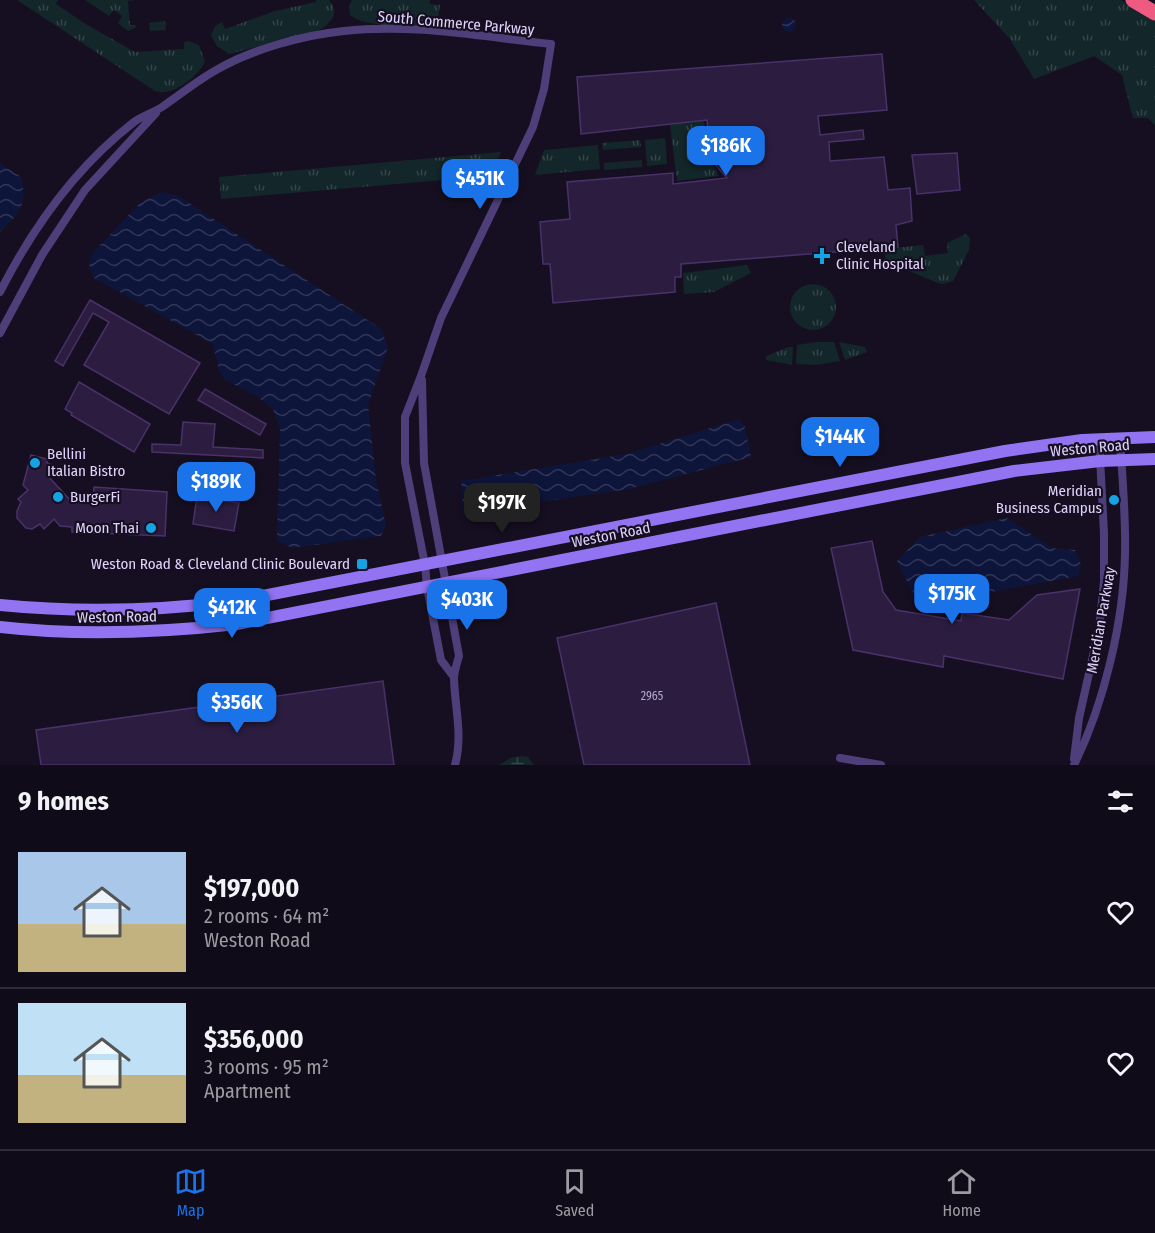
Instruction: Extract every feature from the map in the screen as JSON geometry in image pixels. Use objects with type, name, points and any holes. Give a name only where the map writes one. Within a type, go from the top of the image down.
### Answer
[{"type":"highway","points":[[1133,0],[1155,13]]},
{"type":"main road","name":"Weston Road","points":[[0,605],[78,611],[118,611],[237,601],[1005,451],[1099,439],[1155,437]]},
{"type":"main road","name":"Weston Road","points":[[0,627],[108,633],[195,629],[273,617],[1014,471],[1100,461],[1155,459]]},
{"type":"street","name":"South Commerce Parkway","points":[[0,292],[16,260],[45,215],[75,178],[136,121],[160,108],[196,82],[243,57],[289,42],[338,31],[388,28],[552,44],[544,89],[533,127],[441,318],[422,376]]},
{"type":"street","name":"South Commerce Parkway","points":[[0,333],[42,255],[85,190],[110,161],[139,134],[160,108]]},
{"type":"street","points":[[422,376],[424,463],[459,656],[454,677],[459,745],[454,765]]},
{"type":"street","points":[[422,376],[405,417],[404,447],[441,660],[454,677]]},
{"type":"street","name":"Meridian Parkway","points":[[1074,765],[1089,734],[1101,693],[1121,601],[1125,553],[1120,438]]},
{"type":"street","name":"Meridian Parkway","points":[[1074,765],[1079,718],[1097,639],[1102,603],[1105,560],[1099,439]]},
{"type":"street","points":[[840,758],[881,765]]},
{"type":"green space","points":[[17,0],[58,0],[56,4],[84,23],[135,52],[184,49],[184,42],[188,41],[199,45],[205,62],[184,84],[169,91],[155,91]]},
{"type":"green space","points":[[85,0],[135,0],[128,1],[130,25],[137,27],[128,31],[118,23],[122,16],[114,10],[109,16]]},
{"type":"green space","points":[[316,0],[329,0],[334,9],[330,22],[317,31],[229,54],[217,46],[211,36],[215,26],[222,22],[225,29],[275,11],[316,2]]},
{"type":"green space","points":[[352,0],[430,0],[430,4],[440,5],[438,19],[431,25],[389,25],[367,22],[350,15],[349,6]]},
{"type":"green space","points":[[974,0],[1121,0],[1155,20],[1155,125],[1148,118],[1133,118],[1122,75],[1094,56],[1034,79],[1010,39]]},
{"type":"green space","points":[[165,21],[166,30],[150,31],[149,23]]},
{"type":"green space","points":[[704,120],[709,159],[718,176],[677,181],[670,125]]},
{"type":"green space","points":[[665,138],[667,164],[647,166],[645,140]]},
{"type":"green space","points":[[640,140],[641,147],[603,150],[602,143]]},
{"type":"green space","points":[[598,145],[600,169],[535,175],[544,150]]},
{"type":"green space","points":[[501,152],[490,176],[221,199],[219,177]]},
{"type":"green space","points":[[642,160],[642,167],[604,170],[604,163]]},
{"type":"green space","points":[[966,234],[970,238],[969,250],[953,281],[938,283],[909,271],[884,265],[886,249],[923,245],[925,256],[948,253],[947,243]]},
{"type":"green space","points":[[747,265],[751,273],[714,292],[684,294],[683,273]]},
{"type":"green space","points":[[813,284],[822,285],[830,290],[835,298],[835,316],[830,324],[822,329],[813,330],[804,329],[796,324],[791,316],[790,307],[791,298],[796,290],[804,285]]},
{"type":"green space","points":[[834,342],[840,361],[816,365],[796,364],[797,345]]},
{"type":"green space","points":[[839,342],[865,347],[867,352],[845,360]]},
{"type":"green space","points":[[793,347],[792,365],[766,360],[766,356]]},
{"type":"green space","points":[[528,757],[534,765],[499,765],[511,758]]},
{"type":"water","points":[[789,18],[794,20],[796,25],[794,30],[789,32],[784,30],[782,25],[784,20]]},
{"type":"water","points":[[0,163],[21,177],[23,194],[17,214],[0,232]]},
{"type":"water","points":[[161,192],[179,196],[381,329],[388,347],[368,405],[376,480],[386,525],[381,536],[292,548],[277,541],[280,429],[273,409],[220,374],[213,344],[94,278],[89,267],[92,254],[140,203]]},
{"type":"water","points":[[739,419],[745,427],[751,457],[629,489],[463,513],[461,481],[627,454]]},
{"type":"water","points":[[1007,518],[1052,548],[1075,550],[1081,564],[1078,576],[937,602],[918,603],[897,561],[920,537]]},
{"type":"building","points":[[882,54],[887,110],[818,116],[820,135],[863,130],[864,139],[829,142],[830,161],[884,157],[888,190],[910,188],[912,221],[896,225],[898,247],[681,264],[681,277],[675,277],[675,292],[553,303],[550,264],[543,264],[540,222],[570,219],[567,182],[673,173],[673,184],[727,178],[712,161],[707,120],[581,134],[577,77]]},
{"type":"building","points":[[957,153],[960,190],[917,194],[912,155]]},
{"type":"building","points":[[90,300],[200,363],[169,414],[84,365],[109,322],[93,313],[63,366],[55,361]]},
{"type":"building","points":[[79,382],[150,424],[134,452],[71,415],[72,413],[65,409]]},
{"type":"building","points":[[205,389],[266,424],[260,435],[198,400]]},
{"type":"building","points":[[183,422],[215,424],[213,447],[263,450],[263,458],[152,452],[152,444],[181,445]]},
{"type":"building","points":[[31,455],[47,459],[47,463],[52,465],[48,476],[70,500],[93,502],[94,487],[167,492],[165,536],[72,532],[72,527],[60,526],[54,519],[44,529],[40,524],[32,529],[26,528],[17,518],[17,511],[21,502],[18,499],[28,490],[23,485]]},
{"type":"building","points":[[197,496],[239,503],[234,531],[193,524]]},
{"type":"building","points":[[872,541],[883,592],[896,610],[961,621],[962,613],[1009,620],[1037,595],[1080,589],[1063,679],[944,656],[943,667],[853,650],[831,548]]},
{"type":"building","points":[[716,603],[750,765],[584,765],[557,638]]},
{"type":"building","points":[[383,681],[394,765],[41,765],[36,730]]},
{"type":"place","name":"Cleveland Clinic Hospital","points":[[822,256]]},
{"type":"place","name":"Bellini Italian Bistro","points":[[35,463]]},
{"type":"place","name":"BurgerFi","points":[[58,497]]},
{"type":"place","name":"Meridian Business Campus","points":[[1114,500]]},
{"type":"place","name":"Moon Thai","points":[[151,528]]},
{"type":"place","name":"Weston Road & Cleveland Clinic Boulevard","points":[[362,564]]}]
